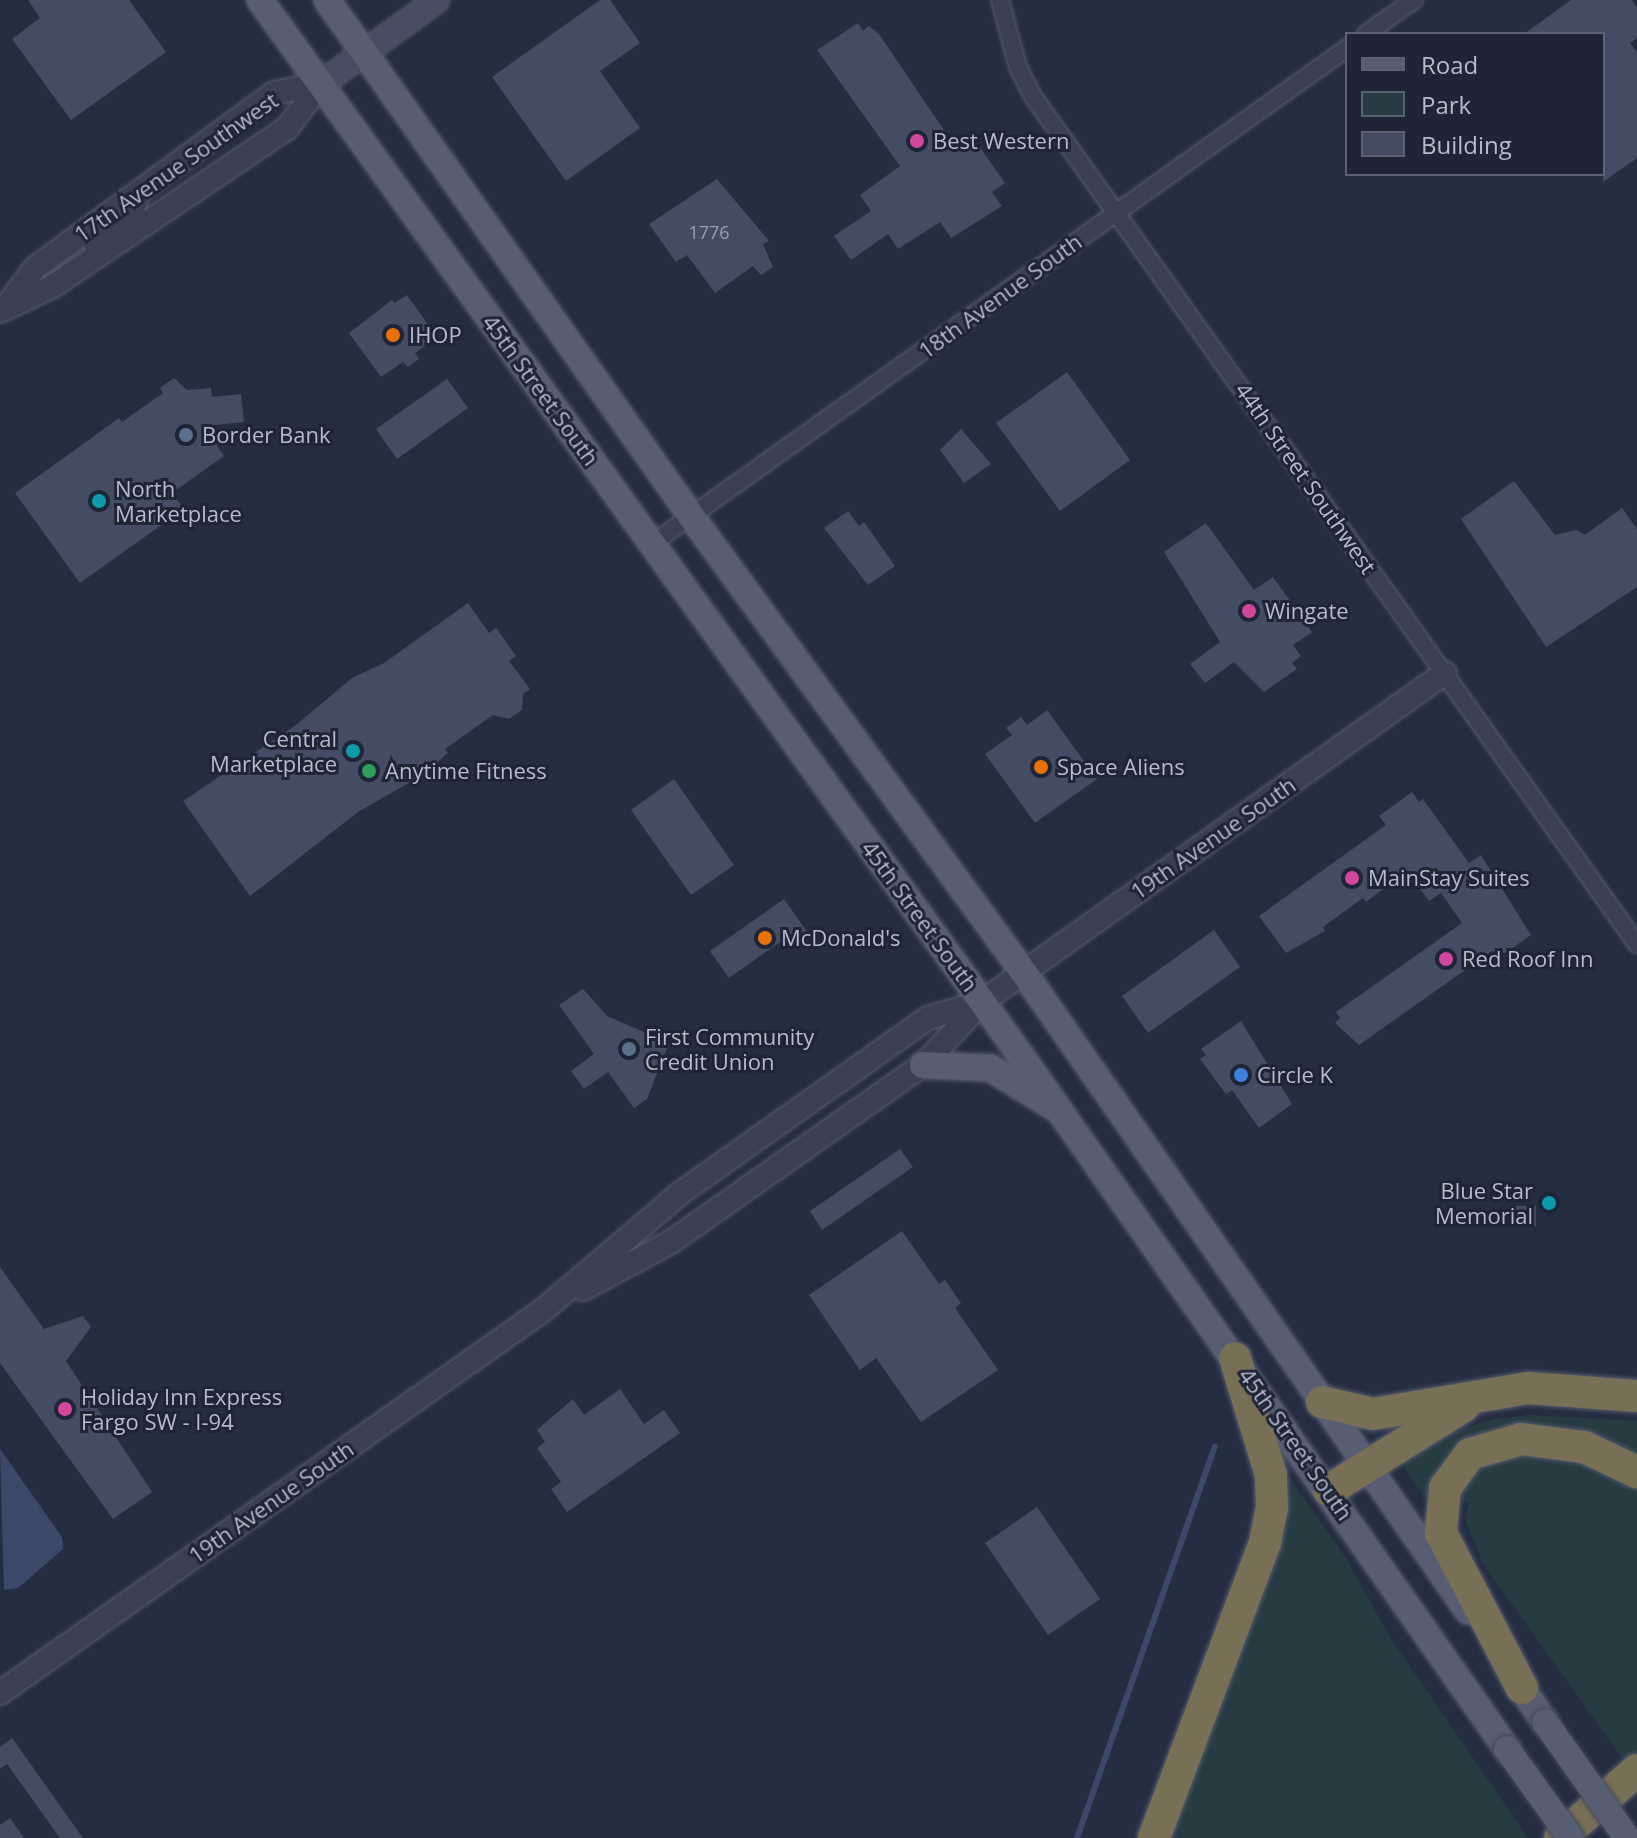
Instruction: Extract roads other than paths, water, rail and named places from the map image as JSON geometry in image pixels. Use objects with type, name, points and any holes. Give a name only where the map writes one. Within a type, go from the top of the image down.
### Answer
[{"type":"highway","points":[[1154,1838],[1265,1543],[1272,1508],[1271,1475],[1235,1358]]},
{"type":"highway","points":[[1322,1402],[1373,1414],[1528,1388],[1637,1396]]},
{"type":"highway","points":[[1329,1490],[1427,1425],[1485,1395]]},
{"type":"highway","points":[[1522,1688],[1441,1533],[1445,1488],[1470,1454],[1521,1439],[1584,1447],[1637,1472]]},
{"type":"highway","points":[[1560,1838],[1637,1770]]},
{"type":"highway","points":[[1570,1838],[1637,1788]]},
{"type":"main road","name":"45th Street South","points":[[260,0],[1060,1111],[1329,1490],[1570,1838]]},
{"type":"main road","name":"45th Street South","points":[[327,0],[691,516],[1024,973],[1627,1838]]},
{"type":"main road","points":[[321,84],[437,0]]},
{"type":"main road","points":[[923,1065],[990,1068],[1060,1111]]},
{"type":"street","name":"44th Street Southwest","points":[[1000,0],[1018,67],[1032,95],[1637,944]]},
{"type":"street","points":[[1369,32],[1414,0]]},
{"type":"street","name":"18th Avenue South","points":[[652,544],[1345,49]]},
{"type":"street","name":"17th Avenue Southwest","points":[[3,308],[124,220],[133,210],[139,190],[274,93],[321,84]]},
{"type":"street","name":"17th Avenue Southwest","points":[[3,308],[53,286],[287,128],[321,84]]},
{"type":"street","name":"19th Avenue South","points":[[542,1311],[671,1242],[923,1065],[982,1002],[1445,673]]},
{"type":"street","name":"19th Avenue South","points":[[0,1693],[542,1311],[682,1192],[866,1061],[928,1018],[982,1002]]},
{"type":"water","points":[[0,1449],[62,1537],[63,1549],[18,1588],[4,1590]]},
{"type":"waterway","points":[[1077,1838],[1215,1447]]},
{"type":"place","name":"Best Western","points":[[917,141]]},
{"type":"place","name":"IHOP","points":[[393,335]]},
{"type":"place","name":"Border Bank","points":[[186,435]]},
{"type":"place","name":"North Marketplace","points":[[99,501]]},
{"type":"place","name":"Wingate","points":[[1249,611]]},
{"type":"place","name":"Central Marketplace","points":[[353,751]]},
{"type":"place","name":"Space Aliens","points":[[1041,767]]},
{"type":"place","name":"Anytime Fitness","points":[[369,771]]},
{"type":"place","name":"MainStay Suites","points":[[1352,878]]},
{"type":"place","name":"McDonald's","points":[[765,938]]},
{"type":"place","name":"Red Roof Inn","points":[[1446,959]]},
{"type":"place","name":"First Community Credit Union","points":[[629,1049]]},
{"type":"place","name":"Circle K","points":[[1241,1075]]},
{"type":"place","name":"Blue Star Memorial","points":[[1549,1203]]},
{"type":"place","name":"Holiday Inn Express Fargo SW - I-94","points":[[65,1409]]}]
